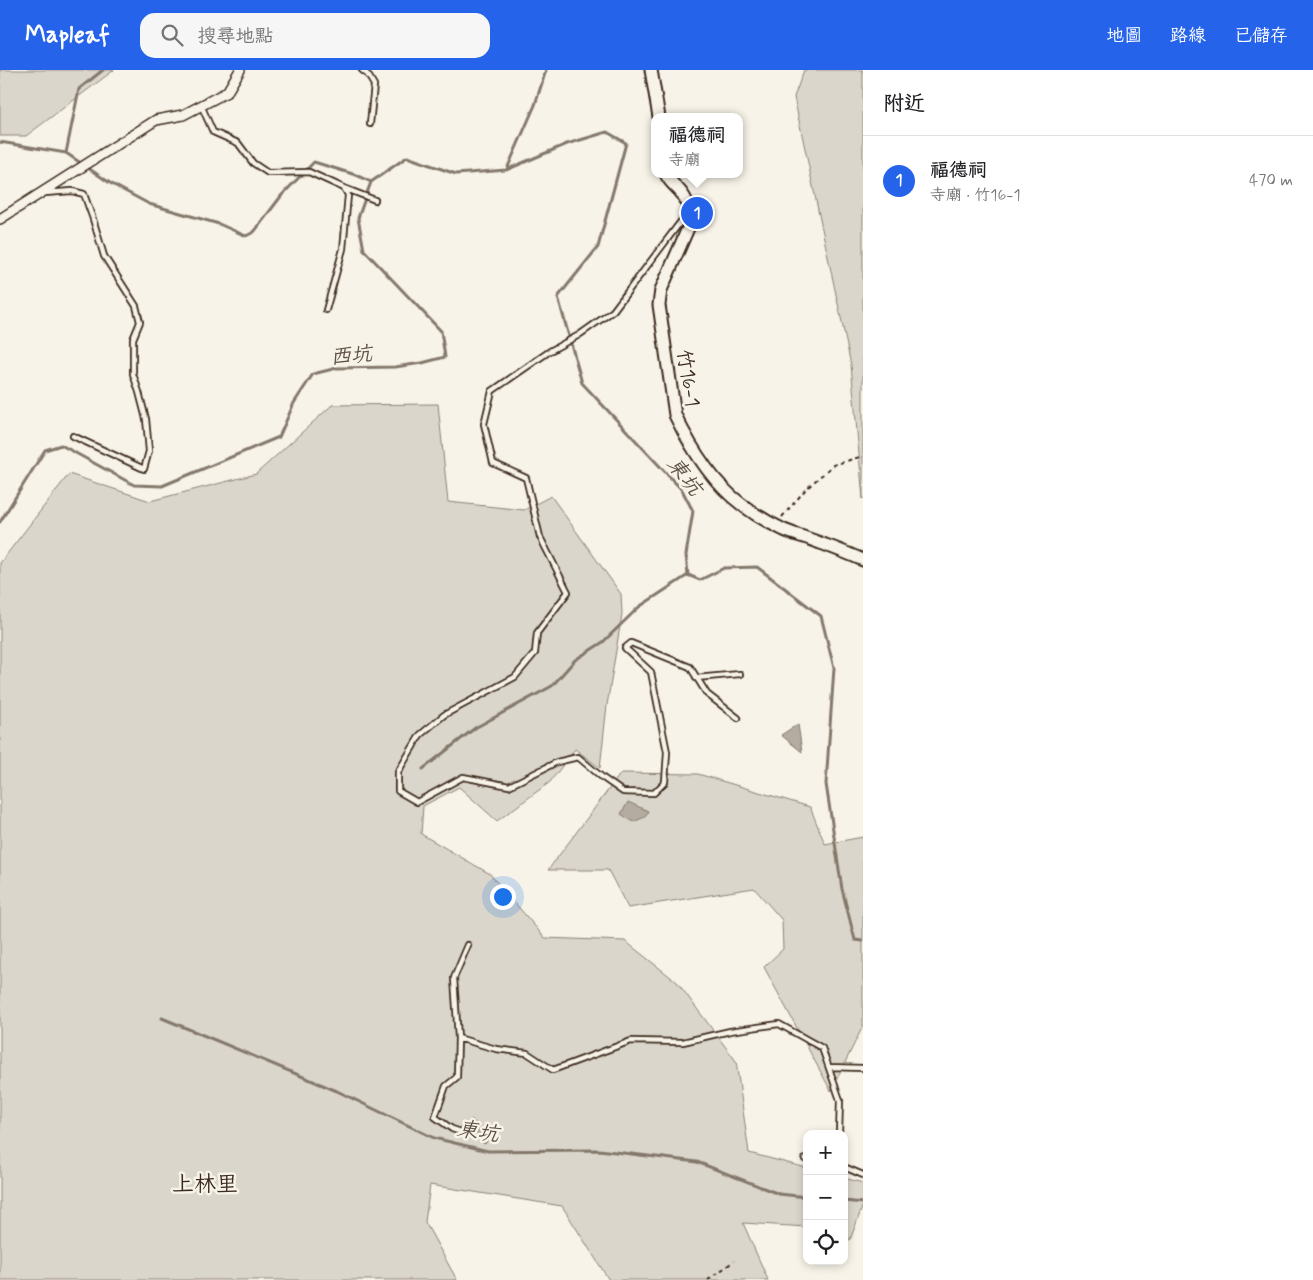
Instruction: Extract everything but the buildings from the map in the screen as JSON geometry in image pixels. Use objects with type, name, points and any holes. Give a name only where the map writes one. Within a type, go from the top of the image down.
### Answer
[{"type":"street","points":[[0,219],[156,120],[183,115],[227,92],[240,70]]},
{"type":"street","points":[[651,70],[658,113]]},
{"type":"street","points":[[668,178],[680,192],[690,208]]},
{"type":"street","name":"竹16-1","points":[[690,208],[689,226],[661,290],[659,305],[675,416],[702,462],[722,487],[741,504],[775,525],[863,560]]},
{"type":"lane","points":[[362,70],[368,75],[374,85],[370,124]]},
{"type":"lane","points":[[201,105],[213,132],[238,143],[253,163],[268,173],[309,172],[375,200]]},
{"type":"lane","points":[[326,310],[343,249],[348,195],[344,188]]},
{"type":"lane","points":[[39,194],[72,191],[84,194],[104,256],[136,306],[140,322],[133,339],[132,374],[146,419],[149,451],[144,469],[73,436]]},
{"type":"lane","points":[[690,208],[613,311],[492,391],[484,424],[492,463],[526,478],[540,538],[568,592],[537,633],[535,654],[516,677],[444,715],[420,735],[398,772],[398,791],[417,802],[463,776],[509,786],[557,762],[578,757],[623,792],[654,793],[665,782],[667,752],[651,672],[625,648],[631,643],[690,667],[707,694],[738,718]]},
{"type":"lane","points":[[696,678],[740,674]]},
{"type":"lane","points":[[468,945],[454,978],[458,1038],[457,1077],[446,1086],[435,1117],[452,1129],[468,1134]]},
{"type":"lane","points":[[458,1038],[496,1049],[528,1054],[554,1070],[631,1041],[683,1042],[730,1031],[779,1024],[822,1048],[840,1100],[840,1130]]},
{"type":"lane","points":[[829,1067],[863,1068]]},
{"type":"lane","points":[[848,1168],[863,1174]]},
{"type":"path","points":[[775,525],[806,489],[833,465],[863,456]]},
{"type":"path","points":[[708,1280],[734,1261]]},
{"type":"shaded area","points":[[0,70],[114,70],[26,136],[0,136]]},
{"type":"shaded area","points":[[804,70],[863,70],[863,499],[851,365],[794,97]]},
{"type":"shaded area","points":[[438,404],[448,502],[524,510],[551,496],[621,594],[622,614],[607,705],[600,768],[575,749],[550,782],[497,821],[459,787],[423,806],[421,834],[490,874],[545,938],[625,941],[677,982],[736,1061],[749,1153],[803,1167],[803,1227],[743,1223],[768,1280],[609,1280],[562,1206],[430,1185],[425,1222],[457,1280],[0,1280],[0,563],[69,474],[150,501],[256,474],[332,405]]},
{"type":"shaded area","points":[[621,773],[698,774],[810,807],[825,844],[863,837],[863,1026],[831,1091],[764,967],[783,949],[782,920],[754,888],[628,908],[608,870],[548,870]]},
{"type":"shaded area","points":[[848,1179],[863,1183],[863,1205],[850,1240],[848,1240]]},
{"type":"water","points":[[798,724],[802,752],[781,735]]},
{"type":"water","points":[[628,802],[648,811],[645,817],[633,822],[621,814]]},
{"type":"water","points":[[471,1119],[490,1136],[485,1144],[472,1136]]},
{"type":"waterway","points":[[66,153],[79,89],[103,70]]},
{"type":"waterway","points":[[507,169],[535,105],[546,70]]},
{"type":"waterway","name":"東坑","points":[[0,522],[45,450],[61,445],[134,485],[162,486],[279,437],[294,403],[313,374],[337,368],[395,367],[445,357],[441,331],[364,250],[358,218],[371,182],[407,157],[456,174],[506,170],[567,144],[607,132],[626,143],[598,247],[558,297],[582,383],[682,490],[693,511],[686,555],[688,575],[700,580],[724,568],[757,567],[821,616],[834,668],[826,784],[842,889],[855,940],[863,941]]},
{"type":"waterway","points":[[0,142],[66,153],[110,183],[149,204],[219,224],[246,236],[254,232],[282,195],[314,162],[356,175],[371,182]]},
{"type":"waterway","points":[[423,769],[475,728],[552,686],[575,660],[603,642],[639,607],[688,575]]},
{"type":"waterway","name":"東坑","points":[[162,1018],[337,1091],[434,1138],[488,1151],[599,1150],[697,1162],[779,1194],[803,1197]]},
{"type":"waterway","name":"東坑","points":[[848,1201],[863,1203]]},
{"type":"place","name":"福德祠","points":[[697,213]]},
{"type":"district","name":"上林里","points":[[205,1183]]},
{"type":"water label","name":"西坑","points":[[351,355]]}]
